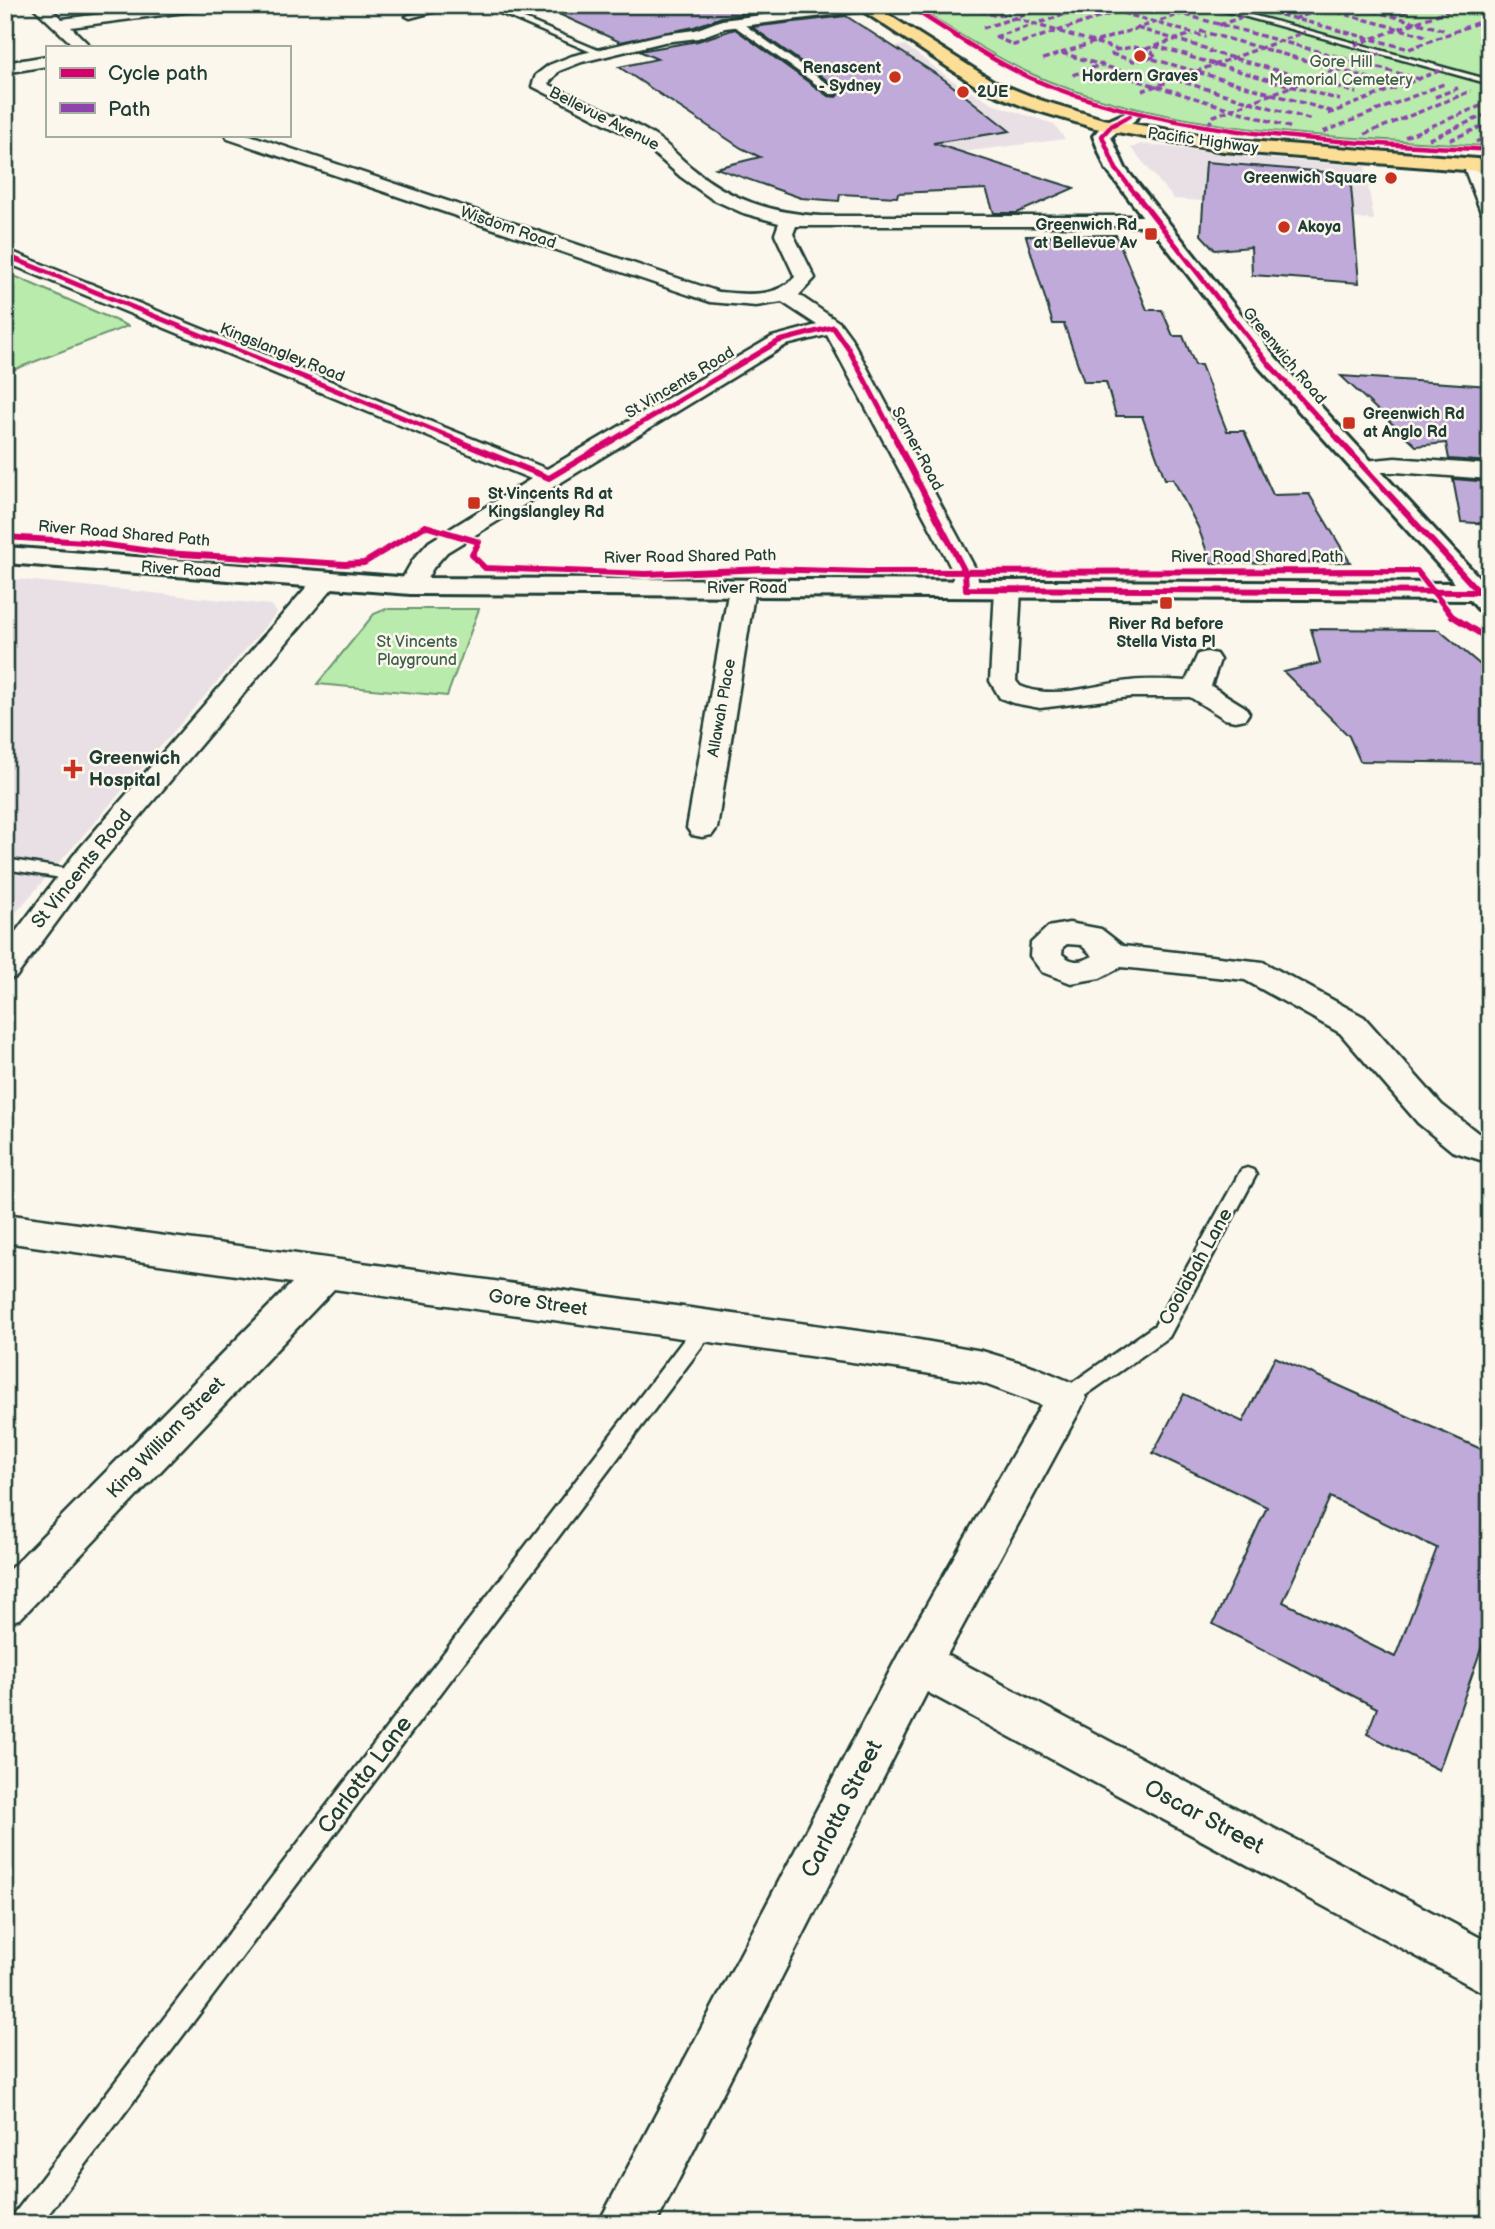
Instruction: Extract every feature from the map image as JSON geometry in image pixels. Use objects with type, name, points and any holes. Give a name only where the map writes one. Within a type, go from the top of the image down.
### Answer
[{"type":"main road","name":"Pacific Highway","points":[[890,5],[1014,78],[1067,99],[1130,116],[1250,138],[1484,162]]},
{"type":"main road","name":"Pacific Highway","points":[[863,6],[987,85],[1034,104],[1111,126],[1223,145],[1484,162]]},
{"type":"main road","points":[[1111,126],[1130,116]]},
{"type":"main road","name":"Greenwich Road","points":[[1111,126],[1103,133],[1102,143],[1116,169],[1268,363],[1485,596]]},
{"type":"main road","name":"River Road","points":[[5,555],[411,586],[1008,589],[1485,596]]},
{"type":"street","points":[[38,5],[83,46]]},
{"type":"street","points":[[60,24],[206,5]]},
{"type":"street","name":"Bellevue Avenue","points":[[863,6],[722,24],[698,34],[664,38],[601,53],[554,68],[542,78],[540,86],[648,138],[670,153],[685,171],[729,202],[752,212],[789,220],[1157,220]]},
{"type":"street","points":[[5,68],[46,61]]},
{"type":"street","name":"Wisdom Road","points":[[237,136],[717,298],[756,300],[785,295]]},
{"type":"street","points":[[1484,162],[1490,212]]},
{"type":"street","points":[[785,295],[805,278],[784,234],[789,220]]},
{"type":"street","name":"Kingslangley Road","points":[[5,255],[549,478]]},
{"type":"street","name":"Sarner Road","points":[[785,295],[832,327],[849,350],[965,572],[966,589]]},
{"type":"street","name":"St Vincents Road","points":[[411,586],[422,565],[438,547],[549,478],[779,341],[832,327]]},
{"type":"street","points":[[1362,467],[1395,465],[1490,472]]},
{"type":"street","name":"St Vincents Road","points":[[5,969],[74,875],[326,580]]},
{"type":"street","name":"Allawah Place","points":[[702,828],[742,588]]},
{"type":"street","points":[[1008,589],[1003,681],[1005,687],[1016,696],[1050,700],[1127,689],[1196,689],[1235,713]]},
{"type":"street","points":[[1196,689],[1207,660]]},
{"type":"street","points":[[1114,956],[1252,970],[1352,1025],[1430,1114],[1465,1142],[1490,1150]]},
{"type":"street","name":"Gore Street","points":[[5,1228],[902,1353],[982,1367],[1021,1379],[1066,1398]]},
{"type":"street","name":"King William Street","points":[[5,1604],[327,1272]]},
{"type":"street","name":"Carlotta Street","points":[[626,2224],[918,1663],[1066,1398]]},
{"type":"street","name":"Oscar Street","points":[[918,1663],[1490,1971]]},
{"type":"lane","points":[[410,16],[456,5]]},
{"type":"lane","points":[[484,5],[601,53]]},
{"type":"lane","points":[[1206,5],[1490,82]]},
{"type":"lane","points":[[736,23],[833,92]]},
{"type":"lane","points":[[5,864],[74,875]]},
{"type":"lane","name":"Coolabah Lane","points":[[1066,1398],[1162,1331],[1247,1175]]},
{"type":"lane","name":"Carlotta Lane","points":[[24,2224],[705,1327]]},
{"type":"shaded area","points":[[905,45],[950,79],[998,106],[1054,124],[1065,139],[929,156],[792,90],[828,80],[802,60]]},
{"type":"shaded area","points":[[1141,144],[1271,159],[1365,166],[1374,220],[1327,216],[1326,210],[1174,199],[1131,148]]},
{"type":"shaded area","name":"Greenwich Hospital","points":[[5,578],[271,605],[277,613],[5,925]]},
{"type":"green space","name":"Gore Hill Memorial Cemetery","points":[[912,5],[1490,5],[1490,143],[1482,146],[1309,135],[1192,120],[1135,108],[1080,93],[1027,72],[983,49]]},
{"type":"green space","points":[[12,275],[128,326],[5,373],[5,278]]},
{"type":"green space","name":"St Vincents Playground","points":[[386,609],[479,609],[447,696],[317,684],[374,614]]},
{"type":"building","points":[[539,5],[819,5],[722,17],[694,27],[620,42]]},
{"type":"building","points":[[846,16],[945,80],[1010,131],[933,143],[1074,188],[1017,213],[994,213],[986,189],[898,193],[897,197],[840,194],[839,201],[801,198],[716,168],[760,157],[741,148],[619,67],[657,59],[639,51],[698,41],[735,29],[828,96],[836,97],[839,94],[838,88],[752,27]]},
{"type":"building","points":[[1206,162],[1350,174],[1359,283],[1252,275],[1251,247],[1215,250],[1201,235]]},
{"type":"building","points":[[1116,235],[1147,310],[1162,310],[1173,336],[1183,336],[1195,365],[1201,365],[1227,431],[1244,431],[1273,495],[1309,494],[1350,562],[1211,563],[1198,527],[1173,479],[1165,479],[1142,416],[1116,416],[1106,382],[1084,382],[1064,324],[1053,324],[1026,236]]},
{"type":"building","points":[[1341,376],[1490,386],[1490,462],[1449,459],[1446,443],[1416,446]]},
{"type":"building","points":[[1453,479],[1490,482],[1490,524],[1461,522]]},
{"type":"building","points":[[1311,629],[1439,630],[1490,673],[1490,763],[1360,761],[1349,736],[1284,672],[1320,663]]},
{"type":"building","points":[[1275,1357],[1490,1453],[1490,1623],[1439,1770],[1367,1734],[1377,1708],[1213,1624],[1267,1507],[1153,1453],[1184,1394],[1243,1422]],"holes":[[[1330,1497],[1437,1548],[1395,1657],[1283,1602]]]},
{"type":"marked path","points":[[962,5],[997,16],[1009,13]]},
{"type":"marked path","points":[[983,28],[1055,5]]},
{"type":"marked path","points":[[995,37],[1094,5]]},
{"type":"marked path","points":[[1095,5],[1206,37]]},
{"type":"marked path","points":[[995,37],[1014,45],[1138,5]]},
{"type":"marked path","points":[[1149,5],[1419,79]]},
{"type":"marked path","points":[[1209,6],[1213,5]]},
{"type":"marked path","points":[[1244,5],[1409,49],[1490,18]]},
{"type":"marked path","points":[[1278,5],[1299,11]]},
{"type":"marked path","points":[[1294,19],[1334,5]]},
{"type":"marked path","points":[[1402,13],[1422,5]]},
{"type":"marked path","points":[[1355,45],[1463,5]]},
{"type":"marked path","points":[[1355,6],[1444,30]]},
{"type":"marked path","points":[[1460,7],[1487,13]]},
{"type":"marked path","points":[[1337,12],[1426,36]]},
{"type":"marked path","points":[[1043,59],[1181,14]]},
{"type":"marked path","points":[[1219,25],[1245,16]]},
{"type":"marked path","points":[[1014,18],[1117,49]]},
{"type":"marked path","points":[[1137,28],[1211,50]]},
{"type":"marked path","points":[[1200,31],[1386,83]]},
{"type":"marked path","points":[[1142,91],[1305,32]]},
{"type":"marked path","points":[[1146,49],[1192,34]]},
{"type":"marked path","points":[[1154,46],[1192,56]]},
{"type":"marked path","points":[[1133,47],[1151,51],[1156,57],[1134,61],[1112,54],[1115,50],[1133,47]]},
{"type":"marked path","points":[[1208,51],[1357,93]]},
{"type":"marked path","points":[[1062,53],[1137,76]]},
{"type":"marked path","points":[[1357,62],[1383,53]]},
{"type":"marked path","points":[[1190,57],[1340,100]]},
{"type":"marked path","points":[[1153,59],[1334,112]]},
{"type":"marked path","points":[[1073,75],[1103,64]]},
{"type":"marked path","points":[[1208,125],[1214,116],[1337,69]]},
{"type":"marked path","points":[[1328,114],[1444,69]]},
{"type":"marked path","points":[[1089,81],[1120,71]]},
{"type":"marked path","points":[[1149,72],[1312,120]]},
{"type":"marked path","points":[[1130,78],[1292,128]]},
{"type":"marked path","points":[[1323,132],[1444,84]]},
{"type":"marked path","points":[[1435,97],[1458,88]]},
{"type":"marked path","points":[[1365,134],[1471,91]]},
{"type":"marked path","points":[[1405,137],[1490,102]]},
{"type":"marked path","points":[[1429,139],[1490,113]]},
{"type":"marked path","points":[[1450,140],[1490,123]]},
{"type":"marked path","points":[[1476,142],[1490,135]]},
{"type":"cycle path","points":[[907,5],[1016,71],[1062,90],[1126,108],[1185,121],[1271,134],[1490,150]]},
{"type":"cycle path","points":[[1130,116],[1111,126],[1102,136],[1116,169],[1268,363],[1490,604]]},
{"type":"cycle path","points":[[5,255],[549,478],[779,341],[833,327],[849,350],[951,544],[965,572],[966,589],[1477,592]]},
{"type":"cycle path","name":"River Road Shared Path","points":[[5,537],[85,542],[165,553],[345,564],[364,563],[425,526],[479,542],[472,555],[485,568],[646,574],[765,569],[867,572],[1417,571],[1452,616],[1490,640]]},
{"type":"place","name":"Hordern Graves","points":[[1140,56]]},
{"type":"place","name":"Renascent - Sydney","points":[[895,77]]},
{"type":"place","name":"2UE","points":[[963,92]]},
{"type":"place","name":"Greenwich Square","points":[[1391,178]]},
{"type":"place","name":"Akoya","points":[[1284,227]]},
{"type":"place","name":"Greenwich Rd at Bellevue Av","points":[[1151,234]]},
{"type":"place","name":"Greenwich Rd at Anglo Rd","points":[[1349,423]]},
{"type":"place","name":"St Vincents Rd at Kingslangley Rd","points":[[474,503]]},
{"type":"place","name":"River Rd before Stella Vista Pl","points":[[1166,603]]},
{"type":"place","name":"Greenwich Hospital","points":[[73,769]]}]
